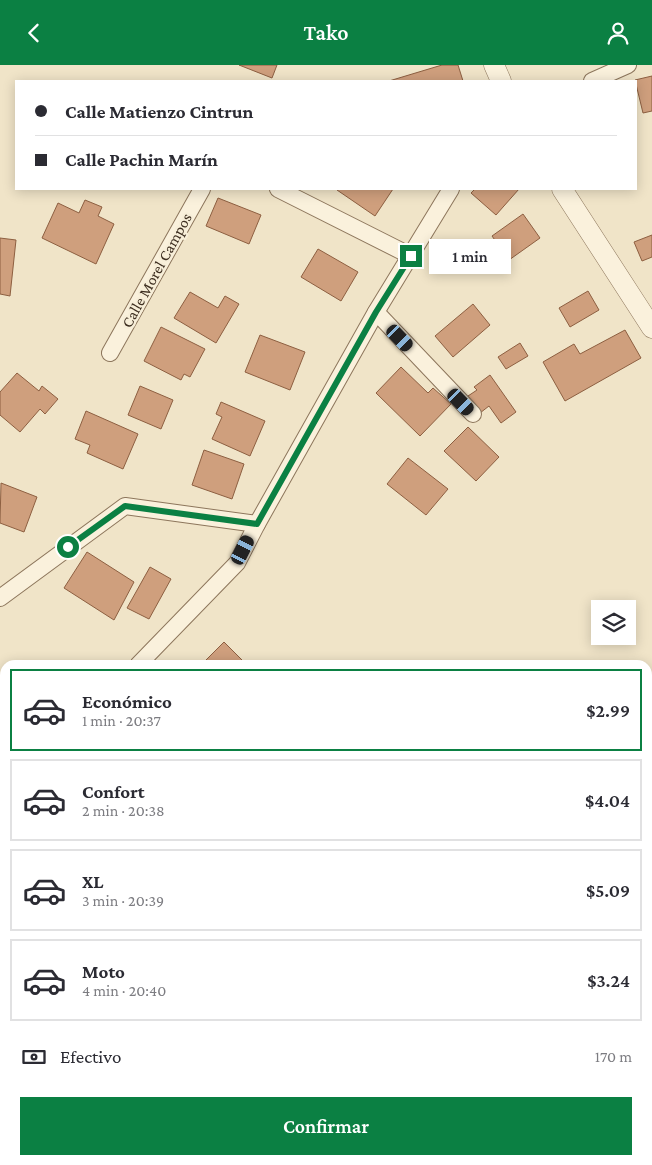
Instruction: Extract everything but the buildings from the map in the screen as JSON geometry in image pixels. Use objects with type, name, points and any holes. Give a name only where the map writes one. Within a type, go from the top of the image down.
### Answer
[{"type":"street","points":[[494,65],[501,80]]},
{"type":"street","points":[[594,80],[628,65]]},
{"type":"street","name":"Calle Morel Campos","points":[[110,353],[201,190]]},
{"type":"street","points":[[280,190],[411,256]]},
{"type":"street","points":[[143,660],[237,563],[376,312],[450,190]]},
{"type":"street","points":[[563,190],[652,328]]},
{"type":"street","points":[[376,312],[473,415]]},
{"type":"street","points":[[0,598],[125,506],[257,524]]},
{"type":"route","points":[[68,547],[125,506],[257,524],[376,312],[411,256]]}]
